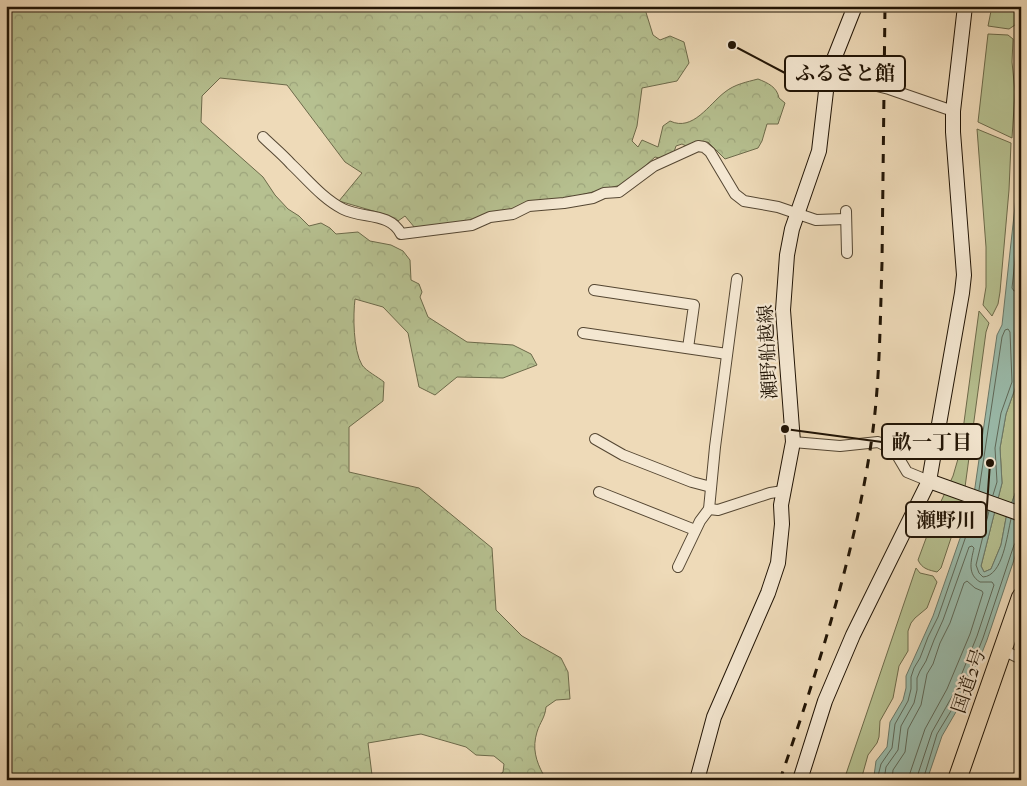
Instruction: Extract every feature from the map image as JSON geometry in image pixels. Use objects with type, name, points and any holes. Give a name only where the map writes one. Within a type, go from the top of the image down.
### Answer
[{"type":"highway","name":"国道2号","points":[[957,780],[1021,597]]},
{"type":"street","name":"瀬野船越線","points":[[696,780],[714,717],[774,578],[778,563],[783,491],[793,442],[783,310],[789,243],[820,151],[828,74],[855,6]]},
{"type":"street","points":[[800,780],[825,701],[853,634],[929,481],[964,275],[953,111],[965,6]]},
{"type":"street","points":[[828,74],[889,88],[953,111]]},
{"type":"street","points":[[263,137],[318,192],[331,202],[353,213],[379,217],[393,222],[401,234],[472,225],[490,217],[513,214],[529,206],[564,203],[593,198],[604,193],[619,192],[654,166],[698,146],[704,147],[710,152],[735,194],[744,201],[778,206],[816,220],[846,215],[847,253]]},
{"type":"street","points":[[678,567],[695,530],[709,509],[737,279]]},
{"type":"street","points":[[594,290],[694,305],[688,348]]},
{"type":"street","points":[[583,333],[727,354]]},
{"type":"street","points":[[595,439],[623,455],[711,488]]},
{"type":"street","points":[[793,442],[840,446],[878,442],[894,450],[907,472],[1021,514]]},
{"type":"street","points":[[709,509],[718,510],[770,493],[783,491]]},
{"type":"street","points":[[599,492],[695,530]]},
{"type":"street","points":[[1003,650],[1021,659]]},
{"type":"green space","points":[[6,6],[644,6],[653,35],[660,40],[670,36],[684,42],[689,63],[677,81],[642,88],[637,126],[632,141],[638,147],[642,140],[658,147],[663,126],[670,121],[686,123],[693,120],[725,92],[745,82],[758,79],[765,82],[774,88],[779,98],[785,103],[778,124],[767,124],[758,148],[725,159],[708,142],[688,147],[682,144],[676,146],[673,155],[663,159],[655,157],[625,184],[468,223],[415,228],[405,216],[398,221],[387,215],[339,201],[362,173],[345,162],[287,85],[220,78],[202,96],[201,122],[263,177],[275,195],[288,209],[309,226],[321,223],[336,234],[358,232],[370,241],[391,245],[403,251],[410,260],[411,280],[419,284],[422,292],[420,297],[428,317],[467,342],[513,345],[531,354],[537,365],[503,378],[457,377],[435,395],[419,387],[408,333],[383,307],[355,299],[354,332],[359,359],[369,372],[384,382],[383,401],[349,427],[349,472],[419,488],[492,548],[496,610],[522,636],[561,658],[568,672],[570,699],[556,700],[546,707],[538,729],[535,749],[538,764],[543,774],[541,780],[497,780],[497,777],[503,772],[504,764],[494,756],[476,755],[466,747],[421,734],[368,743],[372,775],[375,780],[6,780]]},
{"type":"green space","points":[[992,6],[1019,6],[1015,25],[1009,29],[988,26]]},
{"type":"green space","points":[[988,34],[1008,35],[1013,39],[1012,62],[1015,92],[1012,138],[978,122]]},
{"type":"green space","points":[[977,129],[1011,143],[1000,292],[998,304],[992,316],[983,305],[986,287],[986,247]]},
{"type":"green space","points":[[1021,284],[1021,478],[1006,518],[1001,545],[991,569],[984,572],[981,566],[1002,483],[1000,448],[1006,414],[1017,383],[1015,335]]},
{"type":"green space","points":[[979,311],[989,323],[986,332],[963,502],[941,568],[937,572],[924,567],[918,560],[935,514],[953,476],[960,452]]},
{"type":"green space","points":[[916,568],[920,573],[933,576],[937,582],[927,608],[911,623],[908,631],[908,651],[899,666],[893,698],[880,721],[879,737],[868,755],[861,780],[844,780]]},
{"type":"water","points":[[1021,122],[1021,284],[1015,335],[1017,383],[1006,414],[1000,448],[1002,483],[981,566],[984,572],[991,569],[1001,545],[1006,518],[1021,478],[1021,539],[987,640],[964,698],[942,736],[927,780],[870,780],[874,776],[876,761],[887,747],[890,722],[903,700],[906,676],[933,616],[973,501],[997,335],[1002,325],[1017,188]]},
{"type":"railway","points":[[780,780],[833,614],[855,529],[871,444],[878,377],[880,331],[885,6]]},
{"type":"place","name":"ふるさと館","points":[[732,45]]},
{"type":"place","name":"畝一丁目","points":[[785,429]]},
{"type":"place","name":"瀬野川","points":[[990,463]]}]
